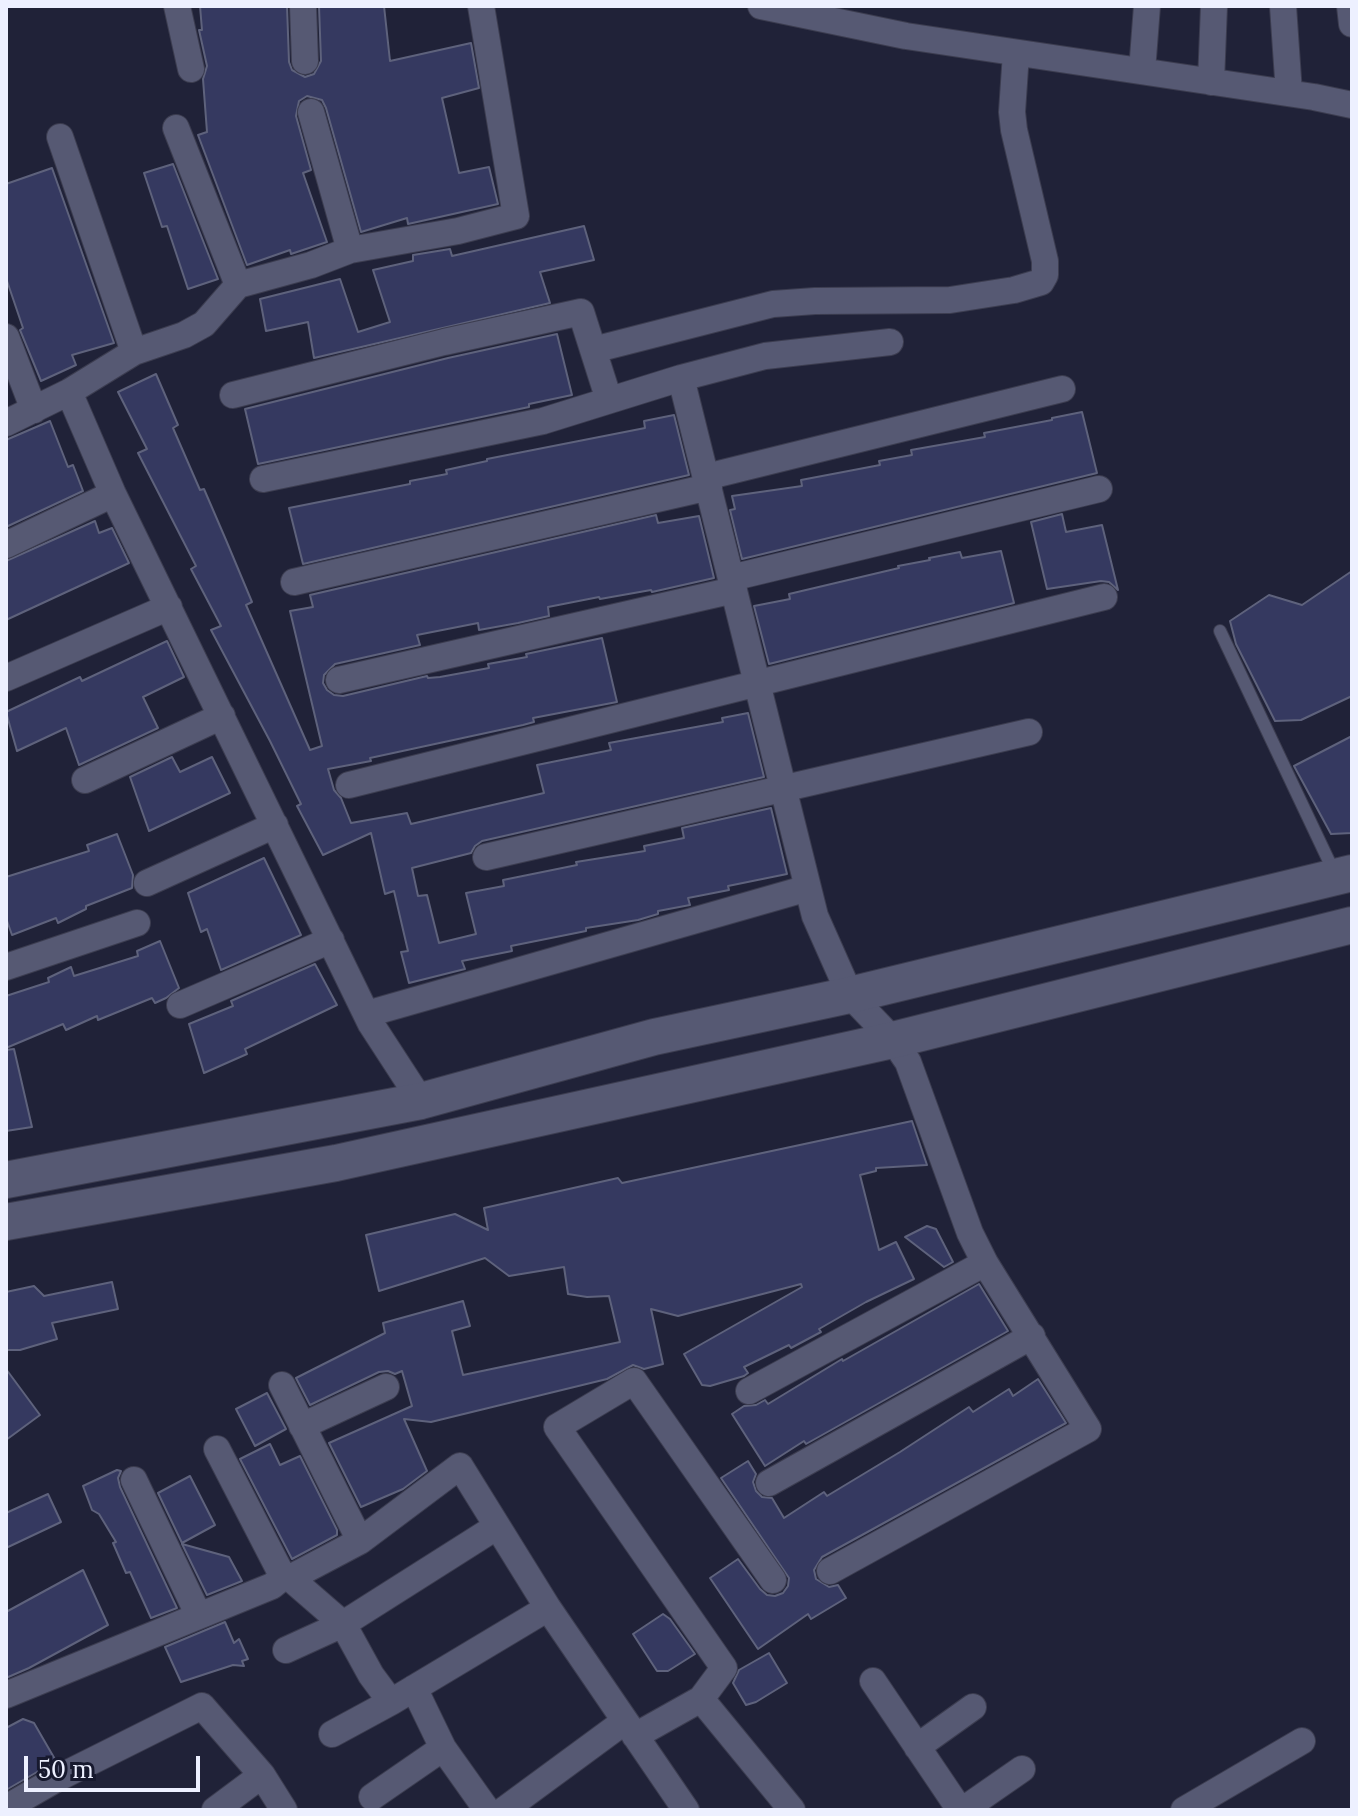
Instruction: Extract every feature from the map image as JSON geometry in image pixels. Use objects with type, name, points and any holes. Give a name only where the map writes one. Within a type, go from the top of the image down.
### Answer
[{"type":"street","points":[[177,6],[191,69]]},
{"type":"street","points":[[303,6],[305,61]]},
{"type":"street","points":[[6,423],[69,392],[134,352],[184,335],[204,324],[238,285],[311,265],[350,250],[458,231],[516,216],[481,6]]},
{"type":"street","points":[[761,6],[906,36],[1352,105]]},
{"type":"street","points":[[1142,71],[1147,6]]},
{"type":"street","points":[[1211,82],[1214,6]]},
{"type":"street","points":[[1283,6],[1289,93]]},
{"type":"street","points":[[1350,6],[1352,24]]},
{"type":"street","points":[[593,350],[773,304],[950,300],[1022,289],[1041,282],[1045,275],[1045,261],[1014,130],[1016,53]]},
{"type":"street","points":[[311,112],[350,250]]},
{"type":"street","points":[[176,128],[238,285]]},
{"type":"street","points":[[60,137],[134,352]]},
{"type":"street","points":[[233,395],[444,342],[581,312],[609,400]]},
{"type":"street","points":[[6,337],[34,410]]},
{"type":"street","points":[[263,479],[543,421],[681,378],[765,356],[890,342]]},
{"type":"street","points":[[681,378],[815,916],[850,995],[893,1040],[908,1062],[970,1233],[985,1263],[1088,1429],[830,1571]]},
{"type":"street","points":[[294,582],[707,482],[1062,389]]},
{"type":"street","points":[[69,392],[113,494],[367,1014],[421,1101]]},
{"type":"street","points":[[339,680],[733,584],[1099,489]]},
{"type":"street","points":[[6,545],[113,494]]},
{"type":"street","points":[[349,785],[1104,597]]},
{"type":"street","points":[[6,678],[169,607]]},
{"type":"street","points":[[85,780],[222,716]]},
{"type":"street","points":[[486,857],[1029,732]]},
{"type":"street","points":[[147,883],[275,825]]},
{"type":"street","points":[[6,1180],[421,1101],[654,1037],[850,995],[1344,875]]},
{"type":"street","points":[[367,1014],[808,888]]},
{"type":"street","points":[[6,967],[137,923]]},
{"type":"street","points":[[6,1222],[336,1163],[893,1040],[1352,925]]},
{"type":"street","points":[[180,1005],[331,940]]},
{"type":"street","points":[[749,1391],[985,1263]]},
{"type":"street","points":[[769,1483],[1032,1336]]},
{"type":"street","points":[[504,1810],[630,1729],[701,1699],[724,1668],[557,1427],[634,1381],[773,1580]]},
{"type":"street","points":[[282,1385],[360,1541]]},
{"type":"street","points":[[302,1426],[386,1387]]},
{"type":"street","points":[[217,1449],[287,1577],[343,1624],[371,1675],[391,1702]]},
{"type":"street","points":[[6,1695],[272,1586],[360,1541],[460,1466],[548,1608],[686,1810]]},
{"type":"street","points":[[134,1480],[198,1614]]},
{"type":"street","points":[[286,1650],[343,1624],[496,1527]]},
{"type":"street","points":[[332,1734],[548,1608]]},
{"type":"street","points":[[873,1681],[961,1810],[1022,1769]]},
{"type":"street","points":[[414,1688],[443,1748],[487,1810]]},
{"type":"street","points":[[701,1699],[792,1810]]},
{"type":"street","points":[[6,1808],[58,1778],[202,1706],[262,1775],[284,1810]]},
{"type":"street","points":[[917,1747],[973,1707]]},
{"type":"street","points":[[1184,1810],[1302,1741]]},
{"type":"street","points":[[372,1797],[443,1748]]},
{"type":"street","points":[[215,1810],[262,1775]]},
{"type":"lane","points":[[1220,631],[1344,875]]},
{"type":"building","points":[[200,6],[287,6],[289,62],[292,70],[305,77],[314,74],[321,61],[319,6],[384,6],[390,61],[471,43],[479,88],[442,98],[459,173],[489,167],[498,204],[408,224],[407,218],[361,232],[326,108],[322,100],[307,96],[299,101],[296,116],[311,170],[303,173],[327,242],[291,254],[290,250],[247,265],[198,135],[207,132],[203,79],[207,66],[199,30],[202,30]]},
{"type":"building","points":[[173,164],[218,279],[188,289],[167,226],[162,227],[144,173]]},
{"type":"building","points":[[52,168],[114,343],[72,355],[76,365],[41,381],[20,330],[23,328],[6,278],[6,184]]},
{"type":"building","points":[[584,226],[594,260],[540,272],[550,303],[314,358],[308,322],[266,331],[260,299],[340,279],[358,332],[390,322],[373,270],[413,261],[413,255],[450,249],[452,256]]},
{"type":"building","points":[[557,334],[572,395],[529,404],[529,407],[258,464],[245,409]]},
{"type":"building","points":[[156,374],[178,425],[173,428],[226,540],[252,602],[246,605],[310,750],[322,746],[290,611],[313,607],[310,595],[656,515],[658,523],[699,516],[714,578],[652,592],[599,597],[548,607],[549,616],[518,623],[479,630],[478,623],[417,635],[420,645],[335,664],[324,675],[323,683],[327,690],[343,696],[427,676],[440,677],[489,668],[488,664],[602,638],[617,702],[533,718],[534,722],[523,725],[328,769],[334,790],[341,798],[351,823],[407,813],[411,824],[544,793],[537,765],[611,750],[609,743],[723,722],[722,718],[748,713],[764,777],[482,841],[471,853],[412,868],[418,896],[427,895],[439,943],[476,934],[466,893],[504,886],[503,880],[577,865],[576,862],[645,851],[644,846],[684,838],[682,828],[771,808],[787,874],[688,898],[690,905],[658,911],[658,914],[638,920],[586,928],[586,931],[511,946],[512,951],[462,961],[465,969],[409,983],[401,952],[408,951],[394,891],[385,894],[371,833],[323,855],[297,806],[301,804],[270,741],[211,630],[221,626],[191,569],[196,566],[138,453],[147,449],[118,392]]},
{"type":"building","points":[[1082,412],[1097,473],[742,559],[730,510],[735,509],[732,496],[802,486],[801,480],[880,465],[879,461],[912,455],[911,450],[985,437],[984,433]]},
{"type":"building","points":[[674,415],[689,475],[303,564],[289,508],[410,484],[410,481],[447,474],[446,470],[487,459],[645,428],[644,421]]},
{"type":"building","points":[[50,421],[68,467],[73,465],[83,491],[6,527],[6,440]]},
{"type":"building","points":[[1062,514],[1066,532],[1102,525],[1118,590],[1109,582],[1101,581],[1047,589],[1031,522]]},
{"type":"building","points":[[95,521],[99,533],[112,528],[129,563],[6,620],[6,561]]},
{"type":"building","points":[[1001,551],[1014,603],[769,664],[754,606],[790,599],[789,594],[929,558],[960,552],[962,558]]},
{"type":"building","points":[[1352,571],[1352,696],[1301,720],[1275,721],[1236,644],[1230,621],[1269,595],[1302,605]]},
{"type":"building","points":[[167,641],[184,677],[143,697],[158,728],[79,765],[66,728],[17,751],[6,712]]},
{"type":"building","points":[[1352,736],[1352,833],[1331,834],[1294,766]]},
{"type":"building","points":[[172,757],[180,772],[212,757],[230,793],[149,831],[130,777]]},
{"type":"building","points":[[117,834],[133,875],[132,888],[86,906],[86,909],[58,923],[56,918],[12,935],[6,918],[6,877],[89,851],[87,845]]},
{"type":"building","points":[[264,858],[301,935],[221,970],[207,929],[201,932],[188,893]]},
{"type":"building","points":[[160,941],[179,988],[166,998],[155,1003],[152,998],[66,1030],[63,1024],[6,1048],[6,996],[49,982],[48,978],[71,967],[74,976],[138,956],[137,951]]},
{"type":"building","points":[[315,964],[337,1005],[245,1049],[247,1054],[204,1073],[189,1024],[233,1006],[231,1001]]},
{"type":"building","points":[[14,1049],[32,1127],[6,1131],[6,1050]]},
{"type":"building","points":[[912,1121],[927,1165],[876,1168],[876,1171],[860,1175],[879,1250],[896,1242],[914,1279],[866,1302],[791,1348],[789,1345],[744,1367],[748,1373],[744,1376],[710,1386],[702,1385],[684,1354],[802,1287],[801,1284],[678,1316],[651,1309],[663,1364],[644,1369],[633,1365],[607,1379],[431,1422],[404,1419],[427,1471],[403,1489],[361,1507],[329,1443],[412,1406],[402,1371],[395,1374],[379,1372],[310,1405],[296,1378],[385,1333],[383,1323],[463,1301],[470,1326],[452,1331],[463,1375],[620,1342],[609,1296],[568,1294],[564,1267],[509,1276],[485,1258],[379,1291],[366,1235],[455,1214],[488,1230],[484,1208],[618,1178],[622,1183]]},
{"type":"building","points":[[927,1226],[936,1229],[953,1262],[944,1267],[905,1237]]},
{"type":"building","points":[[112,1282],[118,1309],[52,1323],[57,1339],[20,1350],[6,1350],[6,1292],[34,1286],[44,1296]]},
{"type":"building","points":[[979,1284],[1008,1331],[806,1444],[804,1441],[765,1466],[732,1414],[744,1406],[765,1400],[768,1404],[842,1359]]},
{"type":"building","points":[[6,1369],[40,1415],[6,1440]]},
{"type":"building","points":[[1038,1379],[1066,1423],[822,1557],[814,1570],[816,1579],[829,1587],[838,1585],[846,1598],[811,1619],[808,1614],[758,1649],[710,1578],[738,1559],[767,1595],[783,1593],[789,1578],[721,1478],[748,1461],[756,1474],[753,1482],[756,1491],[762,1497],[772,1498],[784,1518],[824,1492],[827,1496],[969,1407],[973,1412],[1009,1389],[1013,1396]]},
{"type":"building","points":[[267,1393],[286,1429],[255,1446],[236,1409]]},
{"type":"building","points":[[270,1444],[280,1465],[300,1456],[337,1530],[337,1535],[292,1559],[240,1459]]},
{"type":"building","points":[[121,1471],[118,1478],[120,1487],[177,1608],[151,1618],[130,1572],[126,1573],[113,1543],[116,1542],[99,1514],[92,1510],[83,1486]]},
{"type":"building","points":[[190,1476],[215,1525],[182,1543],[158,1493]]},
{"type":"building","points":[[48,1494],[61,1522],[6,1548],[6,1513]]},
{"type":"building","points":[[182,1544],[229,1557],[242,1581],[207,1595]]},
{"type":"building","points":[[83,1570],[108,1625],[6,1678],[6,1612]]},
{"type":"building","points":[[663,1614],[695,1654],[668,1671],[657,1671],[633,1634]]},
{"type":"building","points":[[225,1622],[234,1643],[239,1639],[248,1659],[242,1661],[244,1666],[233,1665],[181,1682],[165,1647]]},
{"type":"building","points":[[769,1653],[787,1683],[746,1705],[733,1683],[739,1670]]},
{"type":"building","points":[[23,1719],[34,1723],[56,1761],[6,1790],[6,1728]]}]
